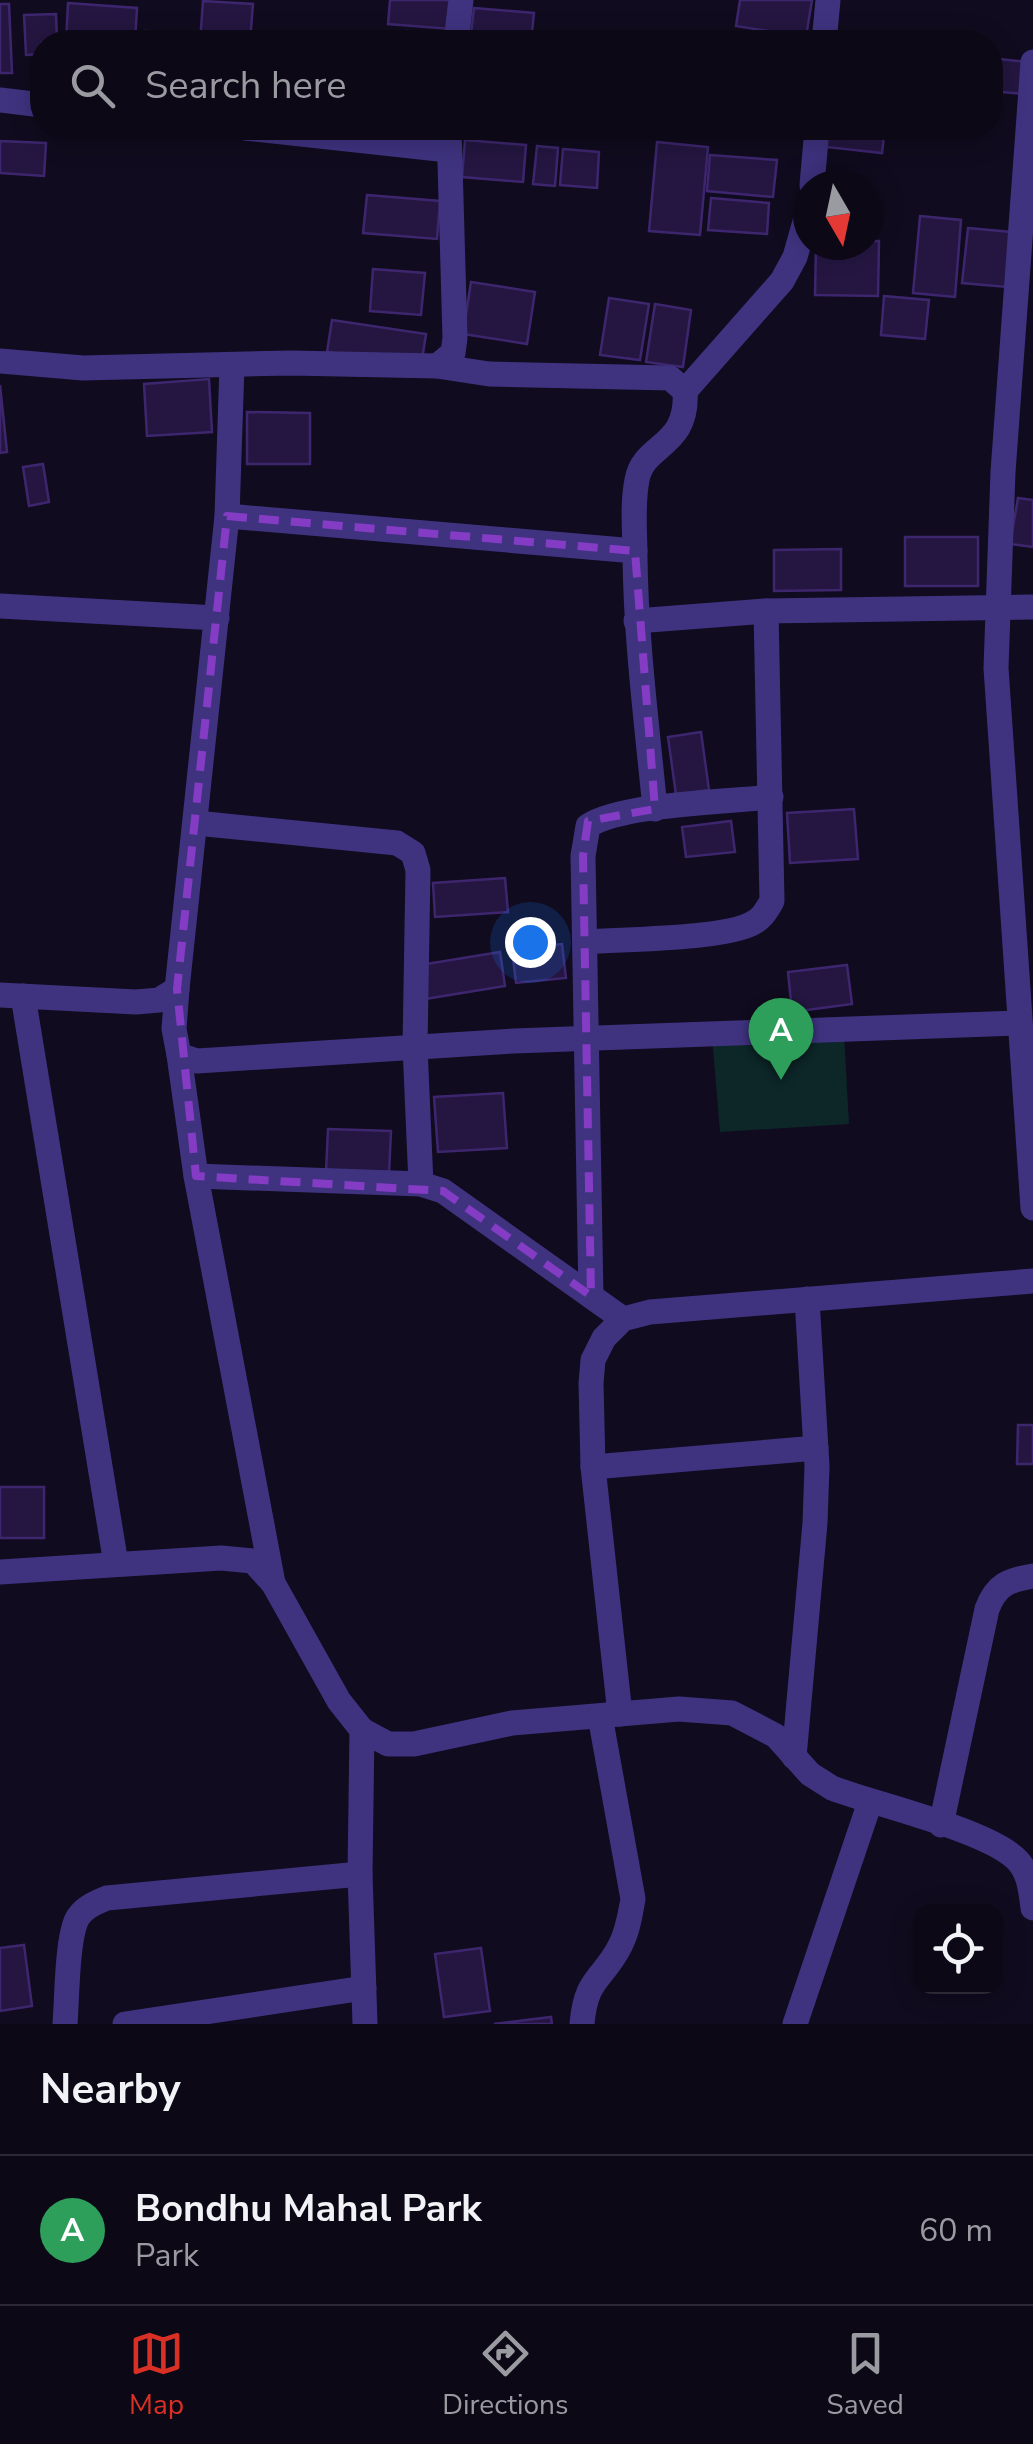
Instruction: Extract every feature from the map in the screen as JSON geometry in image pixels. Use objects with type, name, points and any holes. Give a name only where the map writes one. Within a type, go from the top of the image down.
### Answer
[{"type":"street","points":[[457,30],[461,0]]},
{"type":"street","points":[[825,30],[828,0]]},
{"type":"street","points":[[1033,62],[996,606],[996,668],[1033,1208]]},
{"type":"street","points":[[0,100],[30,104]]},
{"type":"street","points":[[437,366],[453,353],[455,338],[448,140]]},
{"type":"street","points":[[813,170],[816,140]]},
{"type":"street","points":[[656,810],[636,621],[637,475],[680,425],[686,408],[685,391],[782,281],[793,260]]},
{"type":"street","points":[[0,362],[83,368],[437,366],[502,374],[670,378],[685,391]]},
{"type":"street","points":[[232,365],[227,516],[174,1028],[196,1176],[273,1583]]},
{"type":"street","points":[[227,516],[635,552]]},
{"type":"street","points":[[0,606],[217,618]]},
{"type":"street","points":[[636,621],[766,610],[1033,607]]},
{"type":"street","points":[[586,942],[728,931],[764,915],[772,901],[766,610]]},
{"type":"street","points":[[591,1296],[583,856],[588,826],[598,819],[771,797]]},
{"type":"street","points":[[196,823],[397,844],[413,853],[418,870],[416,1047],[421,1184]]},
{"type":"street","points":[[116,1564],[11,995],[136,1002],[159,1000],[177,988]]},
{"type":"street","points":[[179,1055],[197,1061],[589,1038],[1019,1023]]},
{"type":"street","points":[[196,1176],[421,1184],[442,1191],[623,1318]]},
{"type":"street","points":[[582,2024],[584,1998],[619,1948],[628,1927],[632,1898],[610,1715],[590,1423],[593,1360],[604,1338],[623,1318],[650,1312],[1033,1281]]},
{"type":"street","points":[[794,1757],[815,1523],[816,1448],[807,1299]]},
{"type":"street","points":[[593,1467],[816,1448]]},
{"type":"street","points":[[0,1572],[221,1558],[253,1561],[273,1583],[339,1700],[362,1730],[388,1744],[414,1744],[512,1724],[679,1708],[732,1712],[776,1736],[810,1774],[832,1788],[986,1840],[1018,1859],[1032,1893]]},
{"type":"street","points":[[941,1825],[986,1608],[994,1589],[1011,1580],[1033,1576]]},
{"type":"street","points":[[362,1730],[360,1874],[365,2024]]},
{"type":"street","points":[[796,2024],[870,1802]]},
{"type":"street","points":[[65,2024],[76,1920],[88,1906],[107,1898],[360,1874]]},
{"type":"street","points":[[125,2024],[364,1988]]},
{"type":"highlighted area","points":[[227,516],[635,551],[655,809],[588,821],[583,856],[591,1296],[443,1191],[196,1176],[177,989]]},
{"type":"green space","points":[[844,1033],[849,1124],[720,1132],[712,1037]]},
{"type":"building","points":[[390,0],[453,0],[451,29],[388,24]]},
{"type":"building","points":[[740,0],[812,0],[807,30],[736,26]]},
{"type":"building","points":[[203,1],[253,4],[251,30],[201,30]]},
{"type":"building","points":[[68,3],[137,8],[136,30],[67,30]]},
{"type":"building","points":[[0,4],[9,4],[12,73],[0,73]]},
{"type":"building","points":[[474,8],[534,13],[532,30],[471,30]]},
{"type":"building","points":[[56,14],[57,30],[30,30],[30,55],[26,55],[24,15]]},
{"type":"building","points":[[1003,59],[1028,62],[1024,94],[1003,92]]},
{"type":"building","points":[[465,140],[526,145],[523,182],[462,177]]},
{"type":"building","points":[[818,140],[884,140],[882,153],[817,146]]},
{"type":"building","points":[[0,141],[46,143],[44,176],[0,173]]},
{"type":"building","points":[[657,142],[708,147],[700,235],[649,231]]},
{"type":"building","points":[[537,146],[558,148],[555,186],[533,184]]},
{"type":"building","points":[[563,149],[599,152],[597,188],[560,185]]},
{"type":"building","points":[[710,155],[777,160],[773,197],[707,191]]},
{"type":"building","points":[[367,195],[440,201],[437,239],[363,233]]},
{"type":"building","points":[[711,198],[769,203],[767,234],[708,230]]},
{"type":"building","points":[[920,216],[961,220],[955,297],[913,293]]},
{"type":"building","points":[[968,228],[1011,232],[1007,287],[962,283]]},
{"type":"building","points":[[816,260],[879,260],[878,296],[815,295]]},
{"type":"building","points":[[373,269],[425,273],[421,315],[370,311]]},
{"type":"building","points":[[471,282],[535,292],[527,344],[463,334]]},
{"type":"building","points":[[884,296],[929,300],[925,339],[881,335]]},
{"type":"building","points":[[609,298],[649,304],[640,360],[600,355]]},
{"type":"building","points":[[655,304],[691,310],[683,367],[646,362]]},
{"type":"building","points":[[332,320],[426,334],[421,366],[327,352]]},
{"type":"building","points":[[209,379],[212,432],[147,436],[144,384]]},
{"type":"building","points":[[0,385],[7,452],[0,453]]},
{"type":"building","points":[[247,412],[310,413],[310,464],[247,464]]},
{"type":"building","points":[[43,464],[49,502],[29,506],[23,467]]},
{"type":"building","points":[[1018,498],[1033,500],[1033,547],[1010,544]]},
{"type":"building","points":[[905,537],[978,537],[978,586],[905,586]]},
{"type":"building","points":[[841,549],[841,590],[774,591],[774,550]]},
{"type":"building","points":[[701,732],[709,790],[676,795],[668,737]]},
{"type":"building","points":[[854,809],[858,859],[790,863],[787,813]]},
{"type":"building","points":[[731,821],[735,852],[686,857],[682,827]]},
{"type":"building","points":[[505,878],[508,912],[435,917],[433,883]]},
{"type":"building","points":[[562,944],[566,978],[516,983],[512,949]]},
{"type":"building","points":[[500,952],[505,986],[425,999],[420,965]]},
{"type":"building","points":[[847,965],[852,1004],[792,1012],[788,972]]},
{"type":"building","points":[[503,1093],[507,1148],[438,1152],[434,1097]]},
{"type":"building","points":[[328,1129],[391,1131],[389,1174],[326,1171]]},
{"type":"building","points":[[1018,1425],[1033,1425],[1033,1464],[1017,1464]]},
{"type":"building","points":[[0,1487],[44,1487],[44,1538],[0,1538]]},
{"type":"building","points":[[24,1945],[32,2006],[0,2011],[0,1948]]},
{"type":"building","points":[[481,1948],[490,2011],[444,2017],[435,1954]]},
{"type":"building","points":[[551,2017],[552,2024],[494,2024]]},
{"type":"place","name":"Bondhu Mahal Park","points":[[781,1080]]}]
